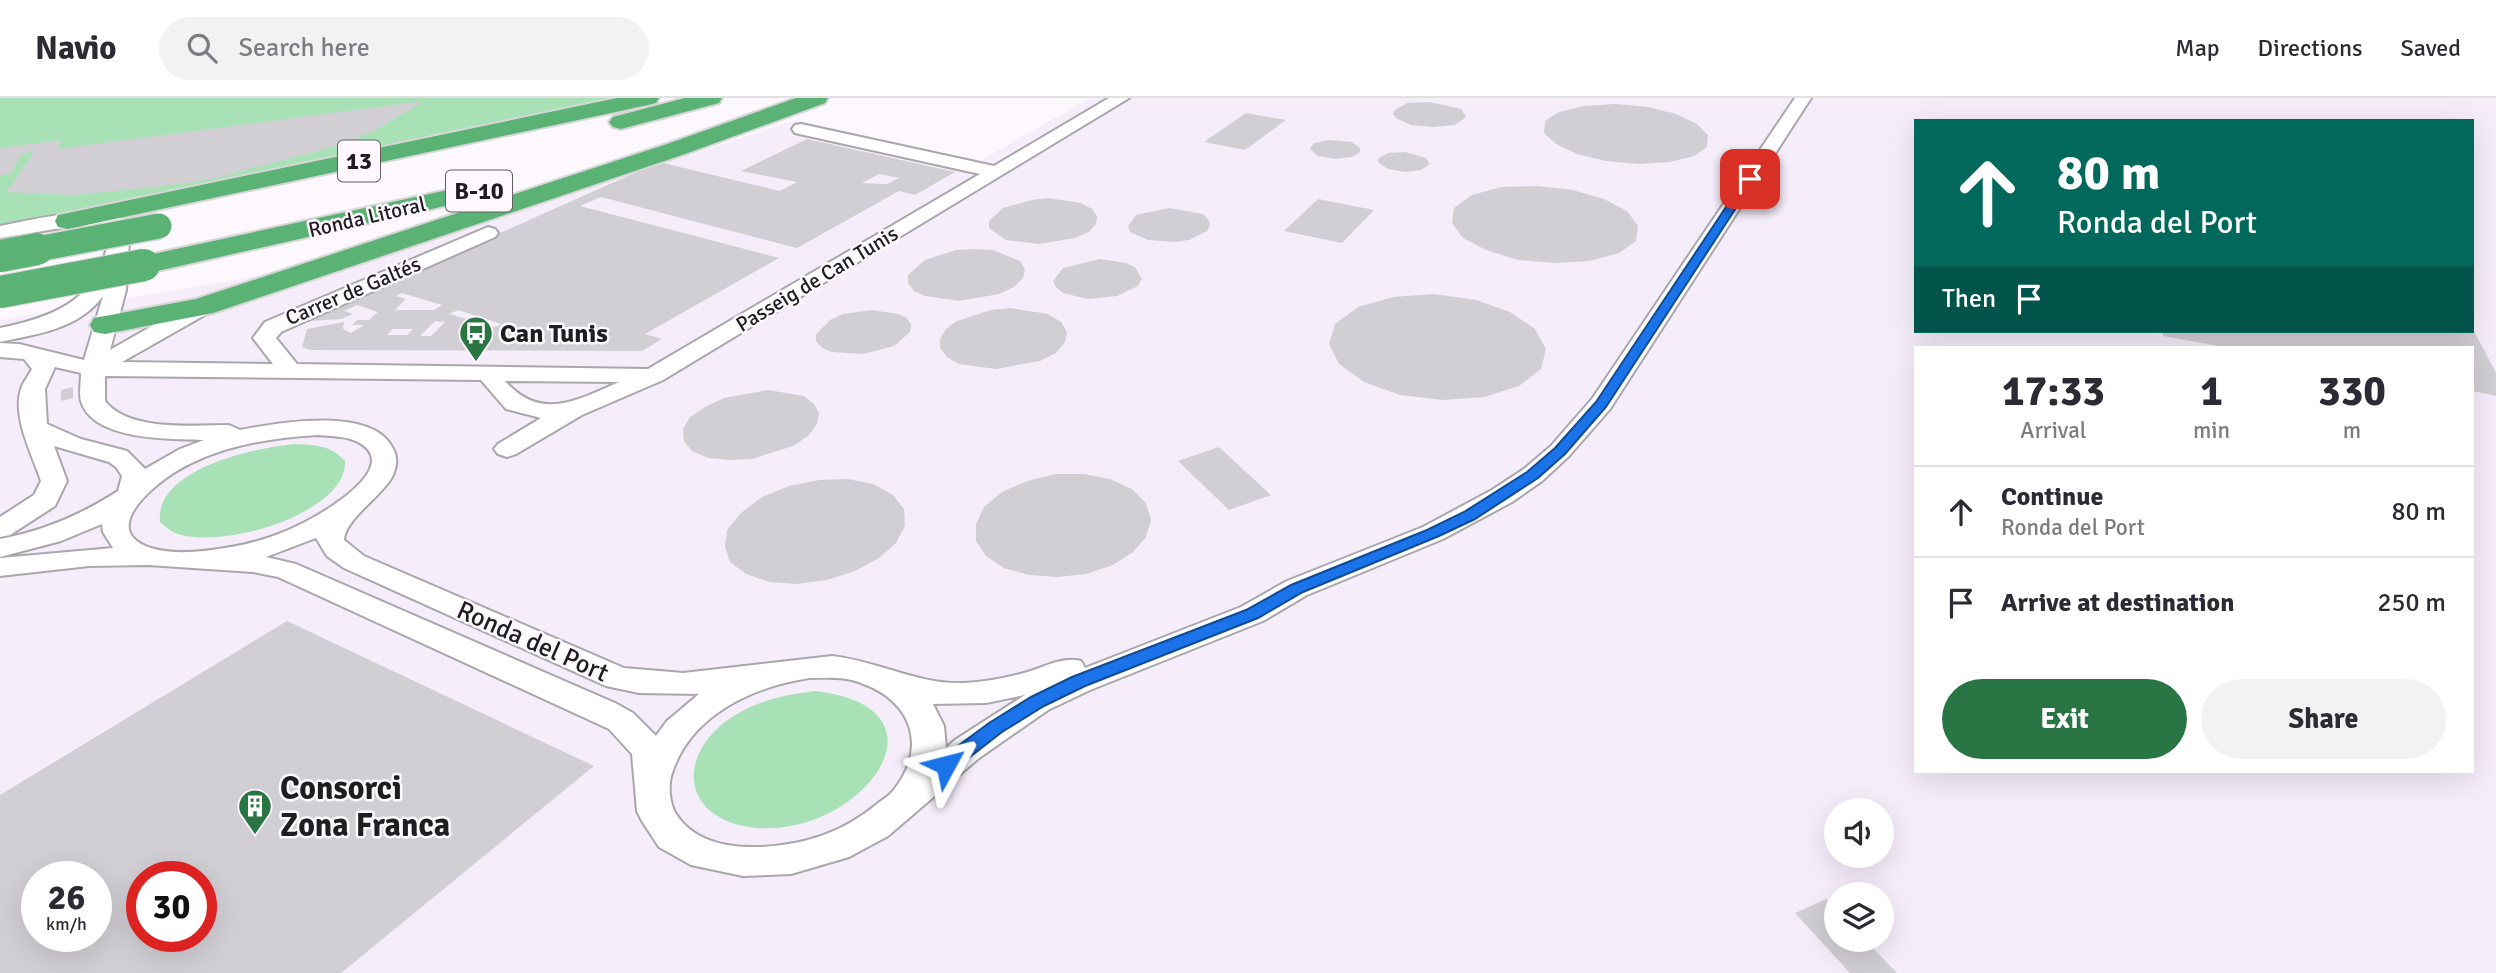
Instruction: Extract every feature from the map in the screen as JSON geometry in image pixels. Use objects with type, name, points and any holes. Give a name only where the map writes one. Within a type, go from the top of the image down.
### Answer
[{"type":"highway","name":"13","points":[[68,221],[282,178],[513,125],[648,98]]},
{"type":"highway","name":"Ronda Litoral","points":[[0,256],[159,226],[456,162],[711,98]]},
{"type":"highway","name":"Ronda Litoral","points":[[0,292],[144,265],[405,209],[707,130],[811,98]]},
{"type":"highway","points":[[105,325],[202,307],[676,149],[817,98]]},
{"type":"street","name":"Passeig de Can Tunis","points":[[507,449],[573,410],[655,375],[1121,98]]},
{"type":"street","points":[[906,798],[925,767],[930,736],[921,709],[901,687],[870,673],[833,667],[794,670],[754,680],[730,691],[687,721],[664,749],[652,780],[655,811],[672,837],[704,855],[743,862],[790,860],[836,847],[875,826],[986,734],[1037,702],[1079,682],[1252,614],[1297,589],[1386,553],[1469,515],[1533,475],[1560,451],[1601,404],[1803,98]]},
{"type":"street","points":[[801,129],[996,172]]},
{"type":"street","points":[[0,232],[89,219],[120,225],[115,290],[93,369],[93,401],[99,410],[125,425],[146,431],[189,434],[295,428],[354,430],[377,441],[383,449],[384,468],[362,499],[321,525],[281,542],[226,557],[195,560],[113,555],[0,567]]},
{"type":"street","name":"Carrer de Galtés","points":[[279,372],[286,365],[264,338],[273,327],[488,233]]},
{"type":"street","points":[[0,335],[41,325],[78,309],[93,293],[117,253]]},
{"type":"street","points":[[93,369],[202,307]]},
{"type":"street","points":[[0,341],[105,325]]},
{"type":"street","points":[[0,350],[32,354],[93,369],[655,375]]},
{"type":"street","points":[[0,529],[45,500],[52,489],[53,474],[36,428],[32,396],[44,369],[39,359],[32,354]]},
{"type":"street","points":[[488,374],[505,397],[529,412],[573,410]]},
{"type":"street","points":[[36,428],[73,444],[128,462],[135,476],[131,495],[116,517],[115,529],[120,541],[132,550],[150,557]]},
{"type":"street","points":[[0,548],[73,527],[108,510],[162,470],[197,452],[241,437],[295,428]]},
{"type":"street","name":"Ronda del Port","points":[[350,508],[329,531],[328,539],[331,546],[354,562],[617,678],[669,687],[794,670]]},
{"type":"street","name":"Ronda del Port","points":[[195,560],[253,563],[286,570],[603,711],[621,721],[637,735],[649,752],[652,780]]},
{"type":"street","points":[[886,680],[911,689],[950,696],[1007,689],[1069,669],[1235,603]]},
{"type":"shaded area","points":[[1090,98],[2496,98],[2496,973],[0,973],[0,320],[301,269],[547,202],[796,120],[980,161]]},
{"type":"green space","points":[[0,98],[626,98],[183,192],[0,225]]},
{"type":"green space","points":[[294,444],[328,449],[345,461],[340,480],[325,498],[303,512],[247,533],[218,537],[193,537],[173,532],[160,522],[162,504],[173,488],[189,475],[233,456]]},
{"type":"green space","points":[[815,691],[859,702],[882,722],[887,746],[878,771],[856,795],[825,815],[789,826],[749,827],[728,821],[711,812],[700,799],[695,785],[694,769],[699,753],[709,737],[735,715],[757,704]]},
{"type":"building","points":[[424,101],[374,131],[340,145],[212,179],[73,195],[7,192],[34,152],[23,153],[10,174],[0,175],[0,148],[62,140],[57,149]]},
{"type":"building","points":[[1430,102],[1461,109],[1466,117],[1455,125],[1433,127],[1411,125],[1393,114],[1407,103]]},
{"type":"building","points":[[1615,104],[1648,107],[1676,114],[1697,124],[1708,135],[1707,147],[1694,156],[1670,162],[1639,164],[1606,161],[1577,154],[1556,144],[1544,133],[1545,121],[1559,112],[1584,106]]},
{"type":"building","points":[[1246,113],[1286,120],[1245,150],[1204,142]]},
{"type":"building","points":[[807,139],[955,172],[915,195],[899,191],[797,248],[601,197],[580,206],[779,258],[645,334],[662,339],[642,351],[309,350],[302,347],[307,329],[344,322],[343,329],[351,333],[364,325],[352,325],[357,320],[369,320],[378,312],[357,305],[344,311],[353,314],[341,319],[310,321],[310,318],[659,162],[780,191],[797,182],[741,171]],"holes":[[[879,174],[899,178],[887,184],[862,183]],[[402,293],[442,305],[434,310],[395,310],[406,299],[396,296]],[[458,310],[501,324],[495,327],[449,314]],[[435,321],[445,322],[431,336],[420,336]],[[393,329],[413,329],[407,335],[387,335]]]},
{"type":"building","points":[[1329,140],[1352,142],[1360,148],[1360,152],[1352,157],[1335,159],[1318,156],[1310,149],[1314,143]]},
{"type":"building","points":[[1405,152],[1426,158],[1430,164],[1421,170],[1405,172],[1388,169],[1378,162],[1379,158],[1388,153]]},
{"type":"building","points":[[1536,186],[1573,190],[1604,199],[1627,211],[1638,226],[1636,241],[1619,253],[1590,261],[1555,263],[1518,260],[1486,250],[1463,238],[1452,223],[1454,208],[1472,195],[1501,187]]},
{"type":"building","points":[[1048,198],[1081,203],[1092,209],[1097,216],[1096,224],[1089,232],[1075,238],[1039,244],[1006,240],[989,228],[989,221],[1003,208]]},
{"type":"building","points":[[1318,199],[1374,210],[1342,243],[1284,231]]},
{"type":"building","points":[[1169,208],[1203,214],[1210,225],[1207,231],[1189,240],[1175,242],[1148,240],[1130,232],[1128,226],[1136,215]]},
{"type":"building","points":[[956,250],[993,250],[1020,261],[1025,269],[1023,278],[1014,287],[999,294],[959,301],[925,296],[914,291],[908,283],[908,275],[925,260]]},
{"type":"building","points":[[1100,259],[1135,267],[1142,279],[1138,286],[1117,296],[1088,299],[1063,293],[1056,287],[1053,281],[1063,268]]},
{"type":"building","points":[[1434,294],[1476,300],[1510,312],[1535,329],[1546,349],[1541,369],[1519,386],[1484,397],[1443,400],[1400,395],[1364,382],[1339,364],[1329,344],[1335,324],[1358,307],[1393,297]]},
{"type":"building","points":[[1010,308],[1048,314],[1061,322],[1067,332],[1065,342],[1056,353],[1040,361],[996,369],[959,364],[947,357],[940,348],[940,339],[946,329],[957,321],[991,310]]},
{"type":"building","points":[[872,310],[907,318],[911,325],[910,332],[894,346],[863,354],[832,352],[822,348],[816,341],[816,334],[830,320],[843,314]]},
{"type":"building","points":[[2474,331],[2496,373],[2496,396],[2474,391],[2474,346],[2219,346],[2163,336],[2163,333]]},
{"type":"building","points":[[73,387],[73,398],[61,401],[61,390]]},
{"type":"building","points":[[768,390],[804,396],[814,404],[819,413],[817,424],[808,436],[793,446],[752,459],[729,460],[708,458],[692,451],[684,441],[683,429],[690,417],[705,407],[724,398]]},
{"type":"building","points":[[1219,447],[1271,495],[1229,510],[1178,461]]},
{"type":"building","points":[[1055,474],[1084,474],[1110,479],[1132,489],[1146,503],[1151,520],[1146,537],[1133,552],[1113,565],[1086,574],[1057,577],[1029,575],[1004,568],[986,556],[976,541],[976,524],[984,507],[1002,492],[1027,481]]},
{"type":"building","points":[[848,479],[873,484],[893,495],[904,509],[905,526],[896,543],[879,558],[855,571],[827,580],[797,584],[769,582],[746,574],[730,562],[725,547],[727,530],[741,513],[762,497],[789,486],[819,480]]},
{"type":"building","name":"Consorci Zona Franca","points":[[287,621],[594,766],[341,973],[0,973],[0,795]]},
{"type":"building","points":[[1824,900],[1824,945],[1795,913]]},
{"type":"building","points":[[1831,952],[1877,952],[1897,973],[1850,973]]},
{"type":"place","name":"Can Tunis","points":[[476,363]]},
{"type":"place","name":"Consorci Zona Franca","points":[[255,836]]},
{"type":"route","points":[[946,765],[995,727],[1037,702],[1079,682],[1252,614],[1297,589],[1433,533],[1502,496],[1533,475],[1581,430],[1601,404],[1750,179]]}]
